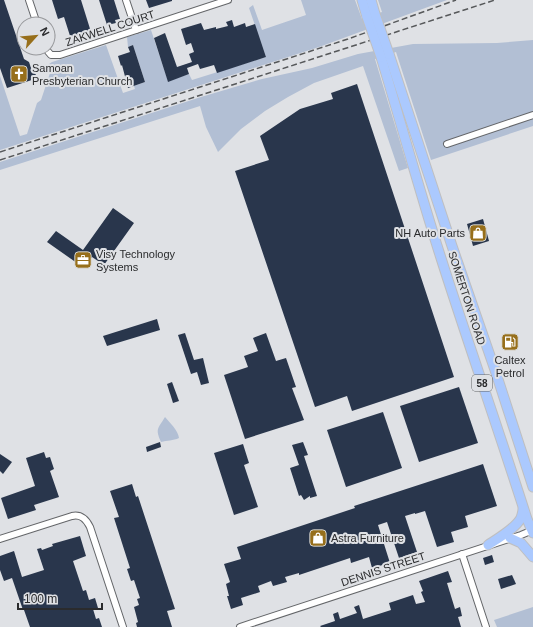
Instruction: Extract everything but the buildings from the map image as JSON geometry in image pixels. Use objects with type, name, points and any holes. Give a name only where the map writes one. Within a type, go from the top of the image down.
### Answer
[{"type":"main road","name":"SOMERTON ROAD","points":[[362,0],[371,16],[452,246],[495,370],[533,487]]},
{"type":"main road","name":"SOMERTON ROAD","points":[[371,0],[371,16]]},
{"type":"main road","name":"SOMERTON ROAD","points":[[385,56],[413,168],[440,255],[523,509],[533,531]]},
{"type":"main road","points":[[480,376],[495,370]]},
{"type":"main road","points":[[488,545],[518,523],[523,509]]},
{"type":"main road","points":[[510,538],[521,543],[527,548],[533,557]]},
{"type":"street","points":[[29,0],[34,16]]},
{"type":"street","points":[[126,0],[136,30]]},
{"type":"street","name":"ZAKWELL COURT","points":[[56,54],[228,0]]},
{"type":"street","points":[[447,144],[533,115]]},
{"type":"street","points":[[0,539],[72,516],[76,515],[82,517],[90,527],[123,627]]},
{"type":"street","name":"DENNIS STREET","points":[[240,627],[533,531]]},
{"type":"street","points":[[462,554],[486,627]]},
{"type":"shaded area","points":[[301,0],[355,0],[362,19],[382,12],[378,0],[447,0],[319,47],[0,150],[0,76],[20,136],[27,134],[37,103],[41,100],[52,67],[48,68],[49,64],[52,62],[106,45],[123,93],[135,89],[134,86],[145,82],[133,45],[128,47],[127,37],[151,30],[168,81],[189,74],[192,80],[266,57],[249,8],[253,5],[262,30],[306,15]]},
{"type":"shaded area","points":[[533,40],[533,126],[431,160],[396,52],[375,59],[408,168],[399,171],[363,66],[314,83],[288,97],[265,111],[241,129],[218,152],[206,127],[200,106],[0,170],[0,162],[201,97],[262,79],[312,68],[358,54],[413,44],[497,43]]},
{"type":"shaded area","points":[[165,417],[175,429],[179,438],[161,442],[158,429]]},
{"type":"shaded area","points":[[533,607],[533,627],[497,627],[494,620]]},
{"type":"railway","points":[[0,152],[348,39],[456,0]]},
{"type":"railway","points":[[0,160],[495,0]]},
{"type":"place","name":"Samoan Presbyterian Church","points":[[19,74]]},
{"type":"place","name":"NH Auto Parts","points":[[478,233]]},
{"type":"place","name":"Visy Technology Systems","points":[[83,260]]},
{"type":"place","name":"Caltex Petrol","points":[[510,342]]},
{"type":"place","name":"Astra Furniture","points":[[318,538]]}]
